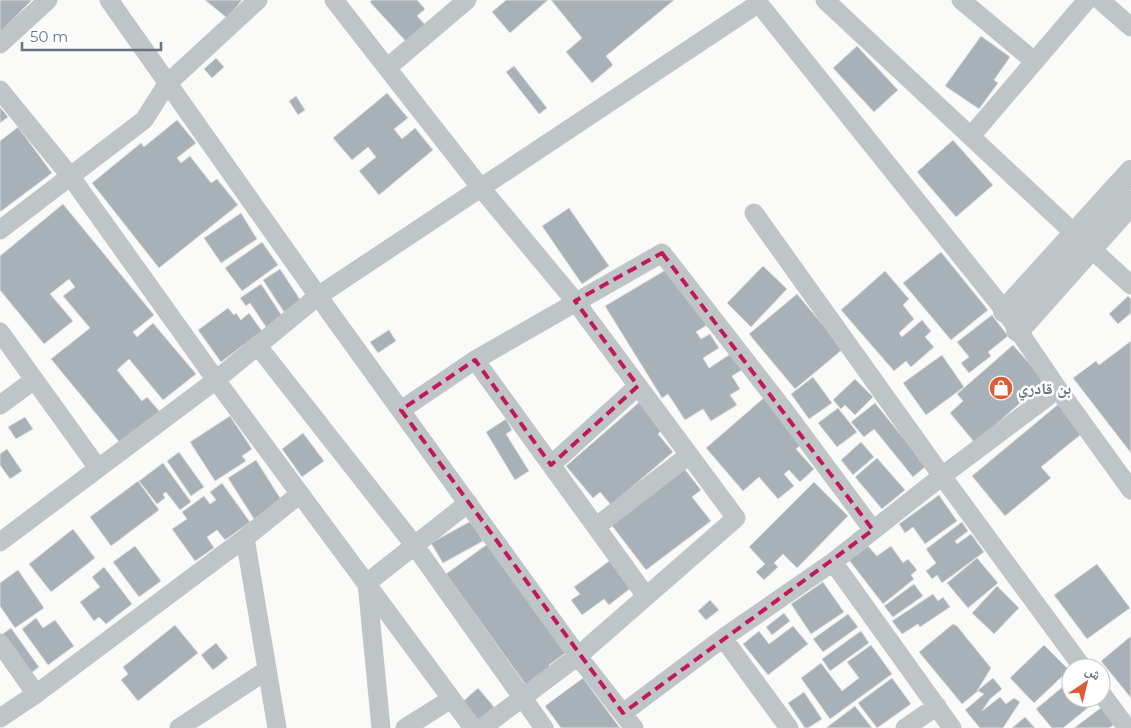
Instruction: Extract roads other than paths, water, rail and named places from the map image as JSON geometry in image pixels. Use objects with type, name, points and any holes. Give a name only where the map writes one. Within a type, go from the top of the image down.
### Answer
[{"type":"street","points":[[0,44],[48,0]]},
{"type":"street","points":[[109,0],[318,296],[578,656],[628,721],[723,638],[833,562],[942,476],[1058,389]]},
{"type":"street","points":[[0,230],[144,120],[167,84],[258,0]]},
{"type":"street","points":[[334,0],[481,188],[575,302],[736,518],[578,656],[482,728]]},
{"type":"street","points":[[387,68],[467,0]]},
{"type":"street","points":[[825,0],[1131,285]]},
{"type":"street","points":[[961,0],[1034,61]]},
{"type":"street","points":[[971,136],[1087,0]]},
{"type":"street","points":[[1100,0],[1131,27]]},
{"type":"street","points":[[0,542],[216,380],[318,296],[758,2],[1011,320],[1131,490]]},
{"type":"street","points":[[0,90],[71,177],[216,380],[473,728]]},
{"type":"street","points":[[1011,320],[1082,241],[1131,172]]},
{"type":"street","points":[[1082,241],[1131,203]]},
{"type":"street","points":[[754,212],[942,476],[1076,658]]},
{"type":"street","points":[[401,410],[475,360],[662,253],[790,418],[873,530]]},
{"type":"street","points":[[0,332],[98,468]]},
{"type":"street","points":[[257,345],[416,546],[544,728]]},
{"type":"street","points":[[475,360],[646,596]]},
{"type":"street","points":[[0,405],[34,380]]},
{"type":"street","points":[[551,465],[638,386]]},
{"type":"street","points":[[597,526],[689,455]]},
{"type":"street","points":[[0,718],[36,694],[245,538],[300,494]]},
{"type":"street","points":[[367,583],[468,503]]},
{"type":"street","points":[[245,538],[277,728]]},
{"type":"street","points":[[833,562],[952,728]]},
{"type":"street","points":[[367,583],[381,728]]},
{"type":"street","points":[[723,638],[789,728]]},
{"type":"street","points":[[0,644],[36,694]]},
{"type":"street","points":[[179,728],[267,670]]},
{"type":"street","points":[[405,728],[450,699]]},
{"type":"street","points":[[905,728],[937,706]]},
{"type":"street","points":[[1111,706],[1127,728]]},
{"type":"street","points":[[0,722],[14,728]]},
{"type":"place","name":"بن قادري","points":[[1001,388]]}]
